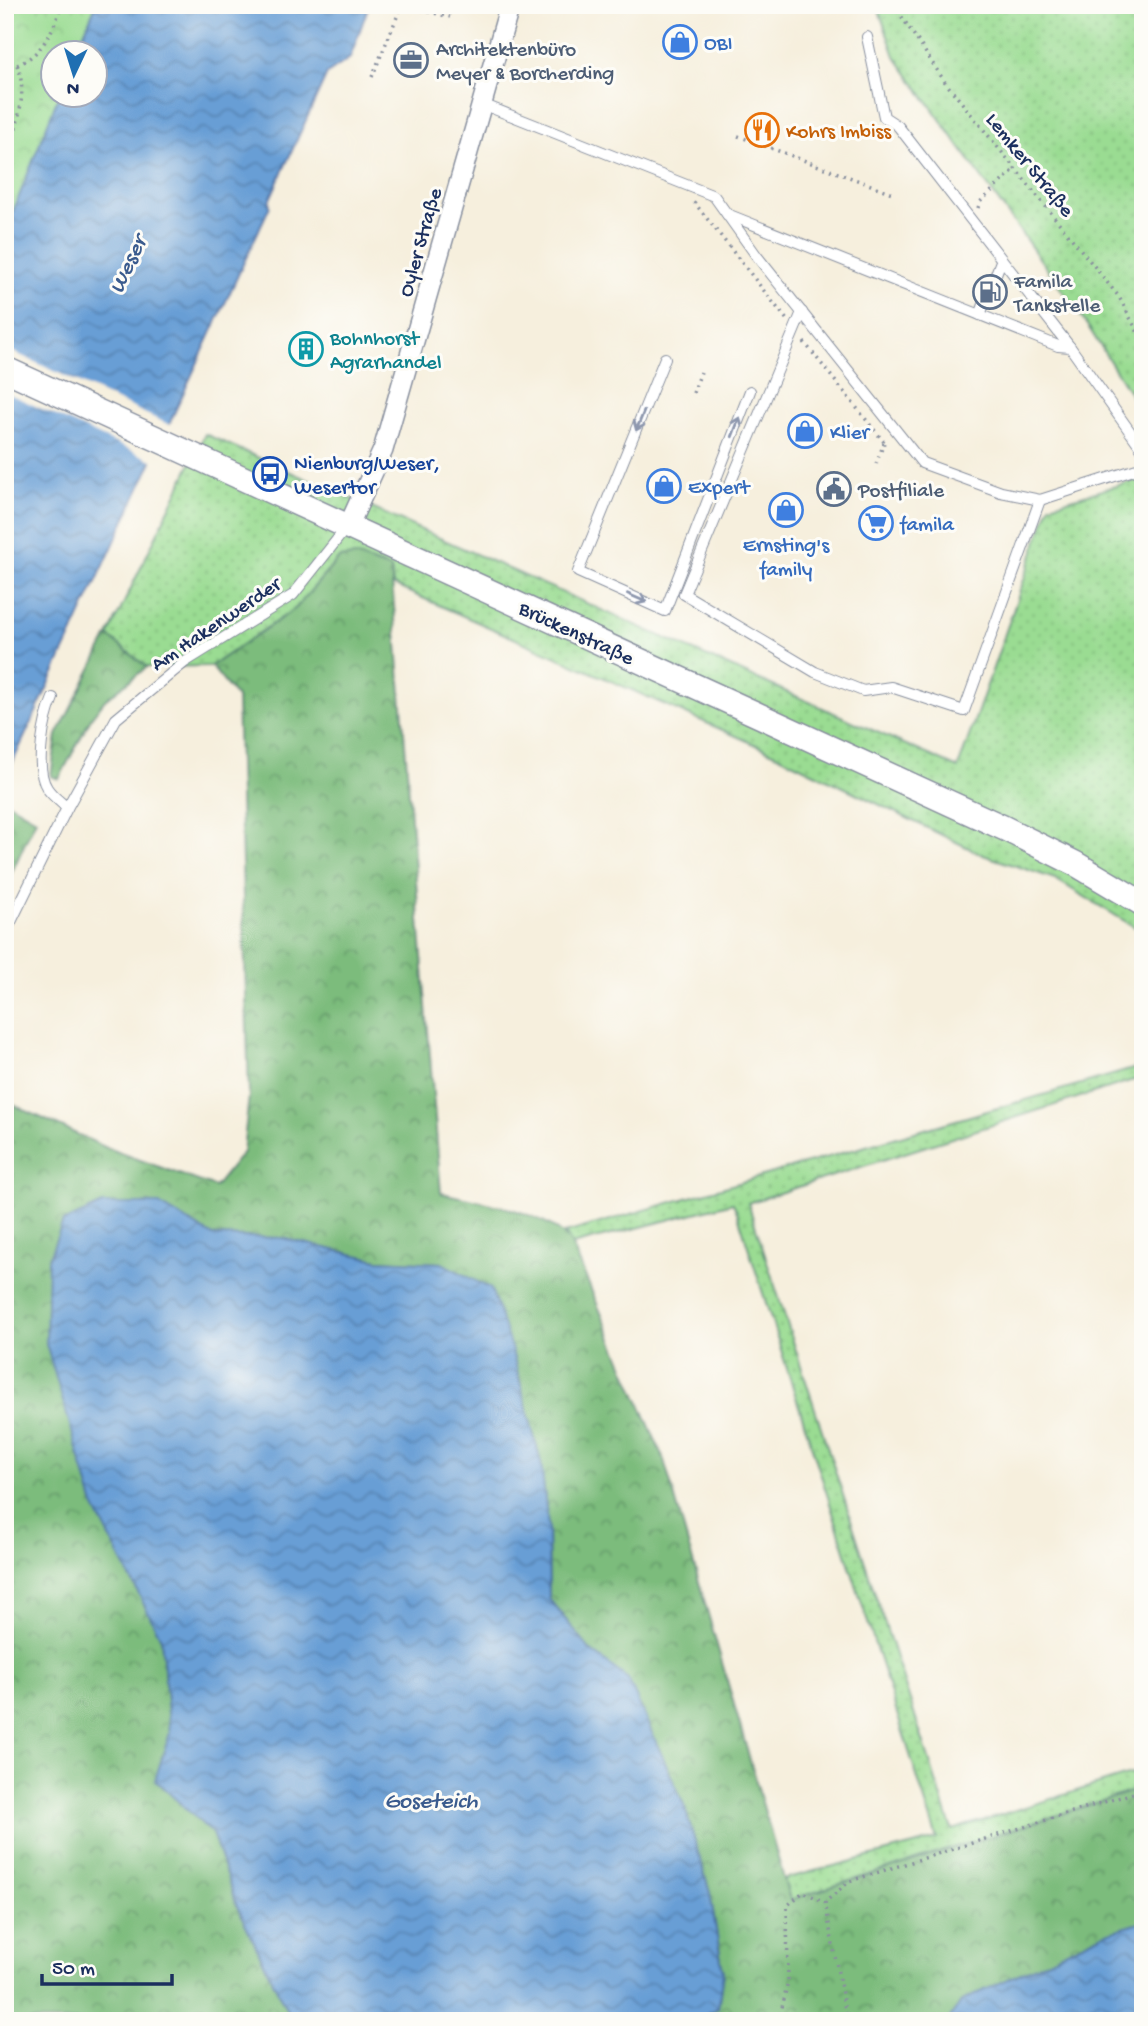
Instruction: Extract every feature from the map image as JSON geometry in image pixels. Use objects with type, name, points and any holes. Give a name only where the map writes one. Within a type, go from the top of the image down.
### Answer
[{"type":"street","name":"Oyler Straße","points":[[348,527],[383,450],[510,5]]},
{"type":"street","name":"Brückenstraße","points":[[5,369],[1004,828],[1076,864],[1143,904]]},
{"type":"lane","points":[[867,37],[884,117],[898,126],[973,222],[1070,347],[1143,450]]},
{"type":"lane","points":[[482,104],[714,196],[922,463],[1001,492],[1040,500],[1143,467]]},
{"type":"lane","points":[[726,213],[1058,346],[1070,347]]},
{"type":"lane","points":[[980,315],[1001,261]]},
{"type":"lane","points":[[802,312],[684,594],[815,672],[863,691],[891,687],[964,710],[1040,500]]},
{"type":"lane","points":[[665,358],[578,572],[665,611],[750,391]]},
{"type":"lane","name":"Am Hakenwerder","points":[[5,934],[67,808],[116,719],[185,662],[292,595],[348,527]]},
{"type":"lane","points":[[53,698],[42,728],[43,775],[47,788],[67,808]]},
{"type":"path","points":[[17,65],[37,54],[46,42],[62,5]]},
{"type":"path","points":[[372,77],[401,5],[450,18]]},
{"type":"path","name":"Lemker Straße","points":[[894,5],[945,82],[1119,296],[1143,342]]},
{"type":"path","points":[[5,58],[17,65],[22,82],[21,104],[5,166]]},
{"type":"path","points":[[738,136],[895,194]]},
{"type":"path","points":[[973,222],[980,202],[1014,170]]},
{"type":"path","points":[[675,179],[884,442]]},
{"type":"path","points":[[693,393],[701,372]]},
{"type":"path","points":[[876,464],[891,423]]},
{"type":"path","points":[[825,1902],[850,1881],[1143,1790]]},
{"type":"path","points":[[779,2021],[788,1981],[787,1906],[803,1892],[825,1902]]},
{"type":"path","points":[[825,1902],[848,2021]]},
{"type":"green space","points":[[5,5],[96,5],[82,38],[38,38],[38,108],[54,108],[5,232]]},
{"type":"green space","points":[[877,5],[1143,5],[1143,414],[1089,328],[895,56]]},
{"type":"green space","points":[[205,434],[958,768],[1050,505],[1143,478],[1143,932],[1055,879],[983,855],[761,747],[393,585],[391,569],[339,558],[296,608],[211,666],[147,667],[108,636]]},
{"type":"green space","points":[[355,556],[391,569],[441,1193],[532,1216],[549,1224],[572,1245],[664,1460],[790,1900],[1143,1788],[1143,1922],[1103,1934],[962,2001],[948,2021],[694,2021],[718,2008],[723,1972],[710,1893],[684,1805],[628,1680],[590,1650],[549,1599],[548,1526],[541,1463],[512,1351],[442,1263],[378,1260],[282,1238],[213,1236],[159,1204],[103,1204],[63,1222],[48,1260],[128,1573],[161,1638],[170,1733],[156,1780],[212,1833],[237,1906],[292,2021],[5,2021],[5,1101],[107,1148],[215,1187],[243,1152],[249,1095],[237,698],[211,666],[296,608],[339,558]]},
{"type":"green space","points":[[108,636],[147,667],[105,700],[91,718],[59,779],[51,776],[57,735]]},
{"type":"green space","points":[[5,801],[36,819],[5,887]]},
{"type":"green space","points":[[1143,1066],[1143,1077],[748,1203],[952,1830],[1143,1770],[1143,1788],[790,1900],[784,1879],[937,1839],[737,1212],[733,1203],[572,1245],[565,1233]]},
{"type":"water","name":"Weser","points":[[96,5],[369,5],[350,58],[327,74],[269,201],[270,206],[5,779],[5,232],[54,108],[108,108],[108,38],[82,38]]},
{"type":"water","name":"Goseteich","points":[[103,1204],[159,1204],[213,1236],[282,1238],[378,1260],[442,1263],[491,1289],[512,1351],[541,1463],[548,1526],[549,1599],[590,1650],[628,1679],[684,1805],[710,1893],[723,1972],[718,2008],[694,2021],[292,2021],[237,1906],[212,1833],[155,1780],[170,1733],[161,1638],[94,1506],[46,1344],[48,1260],[63,1222]]},
{"type":"water","points":[[1143,1922],[1143,2021],[948,2021],[962,2001],[1103,1934]]},
{"type":"pier","points":[[5,348],[172,426],[154,461],[5,392]]},
{"type":"place","name":"OBI","points":[[680,42]]},
{"type":"place","name":"Architektenbüro Meyer & Borcherding","points":[[411,60]]},
{"type":"place","name":"Kohrs Imbiss","points":[[762,130]]},
{"type":"place","name":"Famila Tankstelle","points":[[990,292]]},
{"type":"place","name":"Bohnhorst Agrarhandel","points":[[306,349]]},
{"type":"place","name":"Klier","points":[[805,431]]},
{"type":"place","name":"Nienburg/Weser, Wesertor","points":[[270,474]]},
{"type":"place","name":"Expert","points":[[664,486]]},
{"type":"place","name":"Postfiliale","points":[[834,489]]},
{"type":"place","name":"Ernsting's family","points":[[786,510]]},
{"type":"place","name":"famila","points":[[876,523]]}]
